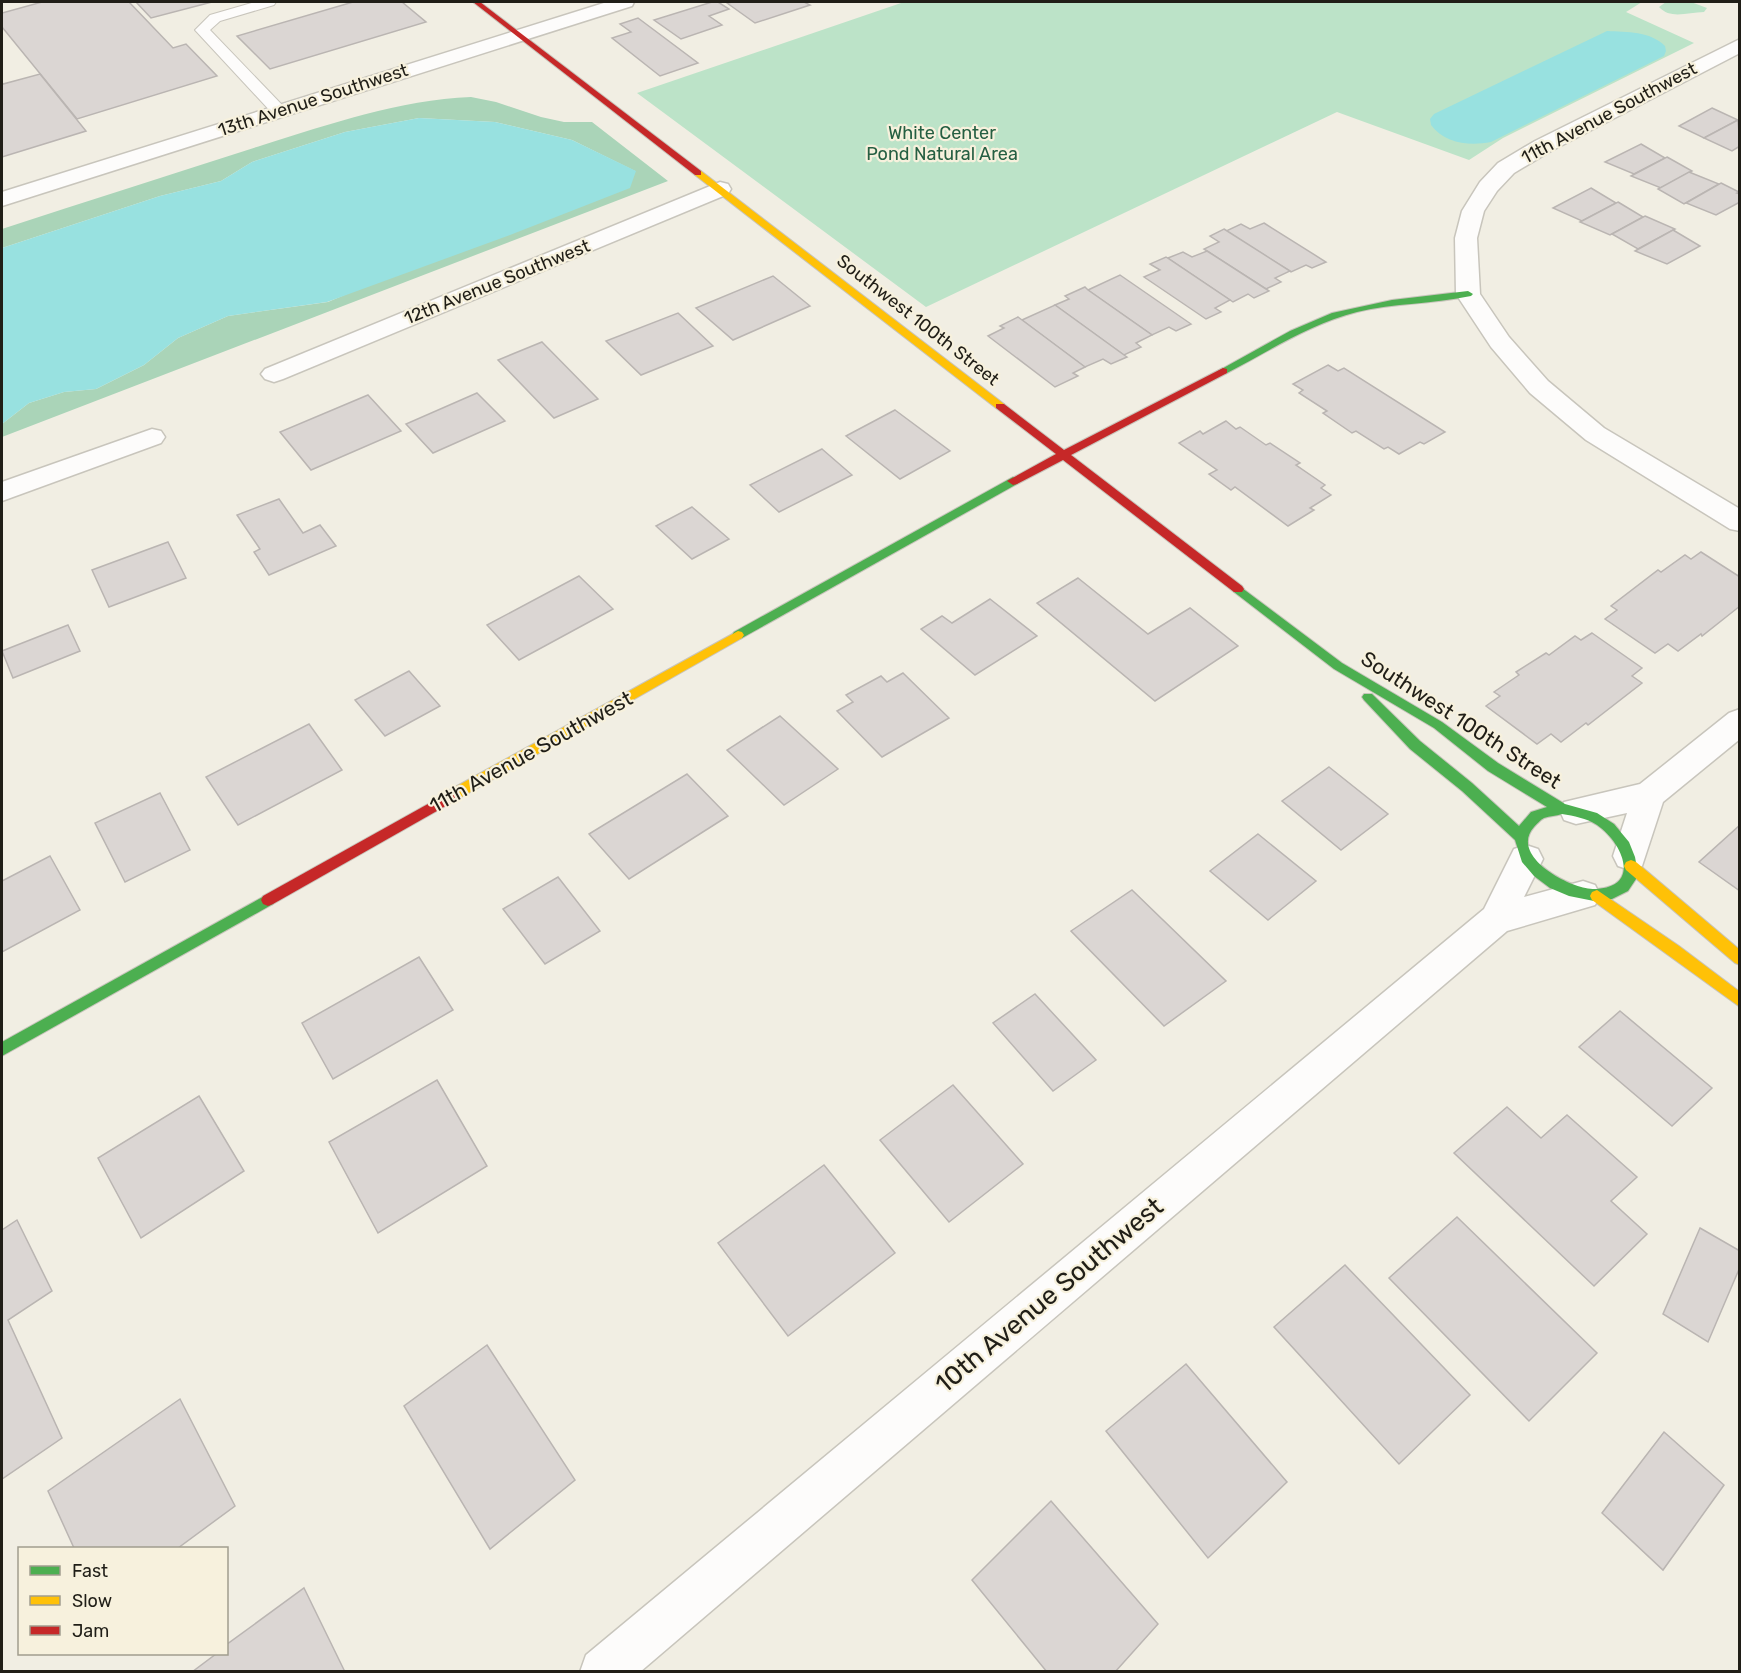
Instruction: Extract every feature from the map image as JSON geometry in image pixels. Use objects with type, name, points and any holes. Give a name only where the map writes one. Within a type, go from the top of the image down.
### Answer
[{"type":"street","name":"Southwest 100th Street","points":[[476,2],[1338,666],[1438,725],[1493,767],[1569,810]]},
{"type":"street","name":"13th Avenue Southwest","points":[[2,199],[626,2]]},
{"type":"street","name":"11th Avenue Southwest","points":[[2,1049],[1060,454],[1318,322],[1365,307],[1468,294],[1466,238],[1473,211],[1488,188],[1506,168],[1543,146],[1740,45]]},
{"type":"street","name":"12th Avenue Southwest","points":[[274,374],[720,189]]},
{"type":"street","points":[[1468,294],[1500,342],[1539,387],[1595,434],[1740,522]]},
{"type":"street","points":[[2,492],[152,438]]},
{"type":"street","name":"Southwest 100th Street","points":[[1338,666],[1415,744],[1467,787],[1524,848]]},
{"type":"street","points":[[1740,720],[1649,795],[1569,810],[1550,810],[1534,817],[1524,828],[1524,848],[1533,869],[1549,883],[1562,890],[1590,896],[1674,950],[1740,1001]]},
{"type":"street","points":[[1590,896],[1615,891],[1624,885],[1629,876],[1649,795]]},
{"type":"street","points":[[1569,810],[1596,818],[1613,830],[1626,845],[1631,861],[1701,928],[1740,958]]},
{"type":"street","name":"10th Avenue Southwest","points":[[1496,920],[1524,848]]},
{"type":"street","name":"10th Avenue Southwest","points":[[603,1671],[1496,920],[1590,896]]},
{"type":"lane","points":[[269,2],[215,18],[202,30],[279,111]]},
{"type":"green space","name":"White Center Pond Natural Area","points":[[904,2],[1642,2],[1626,12],[1694,43],[1503,138],[1469,160],[1337,112],[926,307],[637,93]]},
{"type":"green space","points":[[1666,2],[1691,2],[1707,8],[1704,12],[1674,14],[1659,7]]},
{"type":"green space","points":[[471,97],[564,122],[592,122],[668,181],[2,437],[2,424],[29,403],[64,392],[96,389],[144,365],[178,338],[228,316],[328,302],[635,171],[572,140],[495,122],[419,118],[345,132],[252,162],[221,181],[160,196],[2,248],[2,229],[132,187],[365,114],[418,103]]},
{"type":"water","points":[[1607,31],[1630,32],[1652,37],[1665,46],[1666,51],[1664,56],[1491,142],[1475,144],[1458,142],[1443,136],[1431,125],[1430,119],[1434,114]]},
{"type":"water","points":[[419,118],[495,122],[572,140],[636,171],[630,188],[327,302],[228,316],[178,338],[144,365],[96,389],[64,392],[29,403],[2,424],[2,248],[160,196],[221,181],[252,162],[345,132]]},
{"type":"building","points":[[42,2],[129,2],[173,48],[186,44],[217,76],[77,119],[2,27],[2,13]]},
{"type":"building","points":[[136,2],[212,2],[151,18]]},
{"type":"building","points":[[353,2],[402,2],[426,22],[270,69],[237,36]]},
{"type":"building","points":[[718,2],[729,9],[709,16],[722,25],[681,39],[654,20]]},
{"type":"building","points":[[804,2],[810,5],[755,23],[727,3]]},
{"type":"building","points":[[638,18],[698,63],[660,76],[612,38],[631,32],[620,24]]},
{"type":"building","points":[[40,74],[86,131],[2,157],[2,82],[3,84]]},
{"type":"building","points":[[1712,108],[1738,120],[1704,138],[1679,126]]},
{"type":"building","points":[[1738,120],[1740,146],[1732,151],[1704,138]]},
{"type":"building","points":[[1641,144],[1665,158],[1634,174],[1605,162]]},
{"type":"building","points":[[1667,157],[1692,171],[1661,188],[1631,176]]},
{"type":"building","points":[[1689,172],[1719,184],[1684,204],[1658,189]]},
{"type":"building","points":[[1721,183],[1739,192],[1737,193],[1740,194],[1740,202],[1716,215],[1686,203]]},
{"type":"building","points":[[1591,188],[1616,203],[1582,221],[1553,208]]},
{"type":"building","points":[[1618,202],[1643,217],[1610,235],[1580,222]]},
{"type":"building","points":[[1645,216],[1675,229],[1638,249],[1612,234]]},
{"type":"building","points":[[1264,223],[1326,262],[1312,268],[1306,265],[1291,272],[1226,231],[1241,224],[1250,229]]},
{"type":"building","points":[[1224,229],[1290,271],[1275,278],[1281,282],[1266,289],[1204,249],[1219,242],[1210,236]]},
{"type":"building","points":[[1673,230],[1700,246],[1667,264],[1635,251]]},
{"type":"building","points":[[1207,251],[1269,291],[1254,298],[1248,294],[1233,302],[1168,258],[1183,252],[1192,257]]},
{"type":"building","points":[[1166,257],[1230,300],[1215,308],[1221,312],[1206,319],[1144,277],[1160,270],[1150,264]]},
{"type":"building","points":[[1120,275],[1191,324],[1176,331],[1169,327],[1152,335],[1088,290]]},
{"type":"building","points":[[773,276],[810,306],[733,340],[696,308]]},
{"type":"building","points":[[1085,287],[1152,335],[1136,343],[1141,347],[1124,355],[1055,305],[1069,299],[1065,296]]},
{"type":"building","points":[[1055,305],[1127,357],[1111,364],[1103,359],[1085,367],[1022,320]]},
{"type":"building","points":[[678,313],[713,346],[641,375],[606,341]]},
{"type":"building","points":[[1018,317],[1085,367],[1073,373],[1078,376],[1055,387],[988,336],[1004,328],[1000,326]]},
{"type":"building","points":[[542,342],[598,399],[554,418],[498,360]]},
{"type":"building","points":[[1328,365],[1338,371],[1344,368],[1445,432],[1399,454],[1388,447],[1384,449],[1356,431],[1352,433],[1323,413],[1327,411],[1299,393],[1303,390],[1293,384]]},
{"type":"building","points":[[477,393],[505,421],[433,453],[406,424]]},
{"type":"building","points":[[368,395],[401,431],[311,470],[280,432]]},
{"type":"building","points":[[895,410],[950,451],[900,479],[846,436]]},
{"type":"building","points":[[1226,421],[1236,429],[1240,427],[1266,445],[1270,443],[1300,463],[1296,465],[1325,485],[1321,488],[1331,495],[1310,508],[1314,510],[1288,526],[1235,487],[1231,490],[1209,474],[1217,470],[1179,443],[1200,431],[1203,434]]},
{"type":"building","points":[[822,449],[852,475],[779,512],[750,485]]},
{"type":"building","points":[[279,499],[303,533],[320,525],[336,546],[269,575],[254,552],[260,549],[237,515]]},
{"type":"building","points":[[692,507],[729,539],[692,559],[656,526]]},
{"type":"building","points":[[168,542],[186,578],[109,607],[92,570]]},
{"type":"building","points":[[1701,552],[1740,577],[1740,606],[1702,636],[1701,634],[1678,651],[1668,644],[1655,653],[1605,619],[1617,610],[1611,606],[1658,570],[1661,572],[1685,555],[1691,559]]},
{"type":"building","points":[[579,576],[613,609],[519,660],[487,625]]},
{"type":"building","points":[[1078,578],[1148,634],[1190,608],[1238,646],[1155,701],[1037,603]]},
{"type":"building","points":[[990,599],[1037,636],[975,675],[921,629],[942,616],[952,623]]},
{"type":"building","points":[[68,625],[80,651],[13,678],[2,651]]},
{"type":"building","points":[[1592,633],[1642,668],[1632,676],[1642,683],[1588,725],[1586,723],[1561,742],[1551,734],[1537,744],[1486,706],[1500,696],[1494,692],[1519,675],[1516,672],[1546,653],[1549,655],[1575,636],[1581,640]]},
{"type":"building","points":[[409,671],[440,706],[385,736],[355,700]]},
{"type":"building","points":[[903,673],[949,718],[882,757],[837,711],[853,702],[846,695],[881,676],[887,682]]},
{"type":"building","points":[[780,716],[838,769],[784,805],[727,750]]},
{"type":"building","points":[[309,724],[342,770],[238,825],[206,777]]},
{"type":"building","points":[[1329,767],[1388,814],[1341,850],[1282,801]]},
{"type":"building","points":[[687,774],[728,816],[629,879],[589,834]]},
{"type":"building","points":[[160,793],[190,850],[125,882],[95,823]]},
{"type":"building","points":[[1740,825],[1740,891],[1699,862]]},
{"type":"building","points":[[1258,834],[1316,881],[1268,920],[1210,871]]},
{"type":"building","points":[[50,856],[80,910],[2,952],[2,881]]},
{"type":"building","points":[[558,877],[600,931],[545,964],[503,909]]},
{"type":"building","points":[[1132,890],[1226,981],[1164,1026],[1071,931]]},
{"type":"building","points":[[419,957],[453,1010],[333,1079],[302,1023]]},
{"type":"building","points":[[1035,994],[1096,1060],[1053,1091],[993,1023]]},
{"type":"building","points":[[1620,1011],[1712,1088],[1672,1126],[1579,1047]]},
{"type":"building","points":[[437,1080],[487,1166],[378,1233],[329,1142]]},
{"type":"building","points":[[953,1085],[1023,1164],[949,1222],[880,1140]]},
{"type":"building","points":[[199,1096],[244,1171],[141,1238],[98,1158]]},
{"type":"building","points":[[1507,1107],[1541,1138],[1567,1115],[1637,1177],[1611,1201],[1647,1234],[1594,1286],[1454,1153]]},
{"type":"building","points":[[824,1165],[895,1253],[788,1336],[718,1243]]},
{"type":"building","points":[[1457,1217],[1597,1353],[1529,1421],[1389,1278]]},
{"type":"building","points":[[17,1220],[52,1291],[8,1320],[62,1438],[2,1479],[2,1230]]},
{"type":"building","points":[[1700,1228],[1740,1251],[1740,1267],[1708,1342],[1663,1314]]},
{"type":"building","points":[[1345,1265],[1470,1395],[1399,1464],[1274,1327]]},
{"type":"building","points":[[487,1345],[575,1480],[490,1549],[404,1406]]},
{"type":"building","points":[[1186,1364],[1287,1482],[1208,1558],[1106,1431]]},
{"type":"building","points":[[180,1399],[235,1506],[179,1547],[74,1547],[48,1491]]},
{"type":"building","points":[[1664,1432],[1724,1485],[1663,1570],[1602,1513]]},
{"type":"building","points":[[1051,1501],[1158,1624],[1115,1672],[1047,1672],[972,1580]]},
{"type":"building","points":[[304,1588],[345,1672],[192,1672],[215,1655],[228,1655],[228,1644]]},
{"type":"traffic: fast","points":[[1223,371],[1294,333],[1336,315],[1373,306],[1468,294]]},
{"type":"traffic: fast","points":[[738,635],[1013,481]]},
{"type":"traffic: fast","points":[[1238,589],[1338,666],[1438,725],[1493,767],[1562,809]]},
{"type":"traffic: fast","points":[[1368,697],[1415,745],[1467,787],[1521,837]]},
{"type":"traffic: fast","points":[[1562,809],[1597,819],[1617,836],[1629,857],[1631,868],[1629,879],[1623,887],[1612,893],[1594,895],[1574,892],[1555,884],[1539,872],[1527,858],[1522,844],[1524,829],[1536,816],[1562,809]]},
{"type":"traffic: fast","points":[[2,1049],[268,900]]},
{"type":"traffic: slow","points":[[698,173],[1000,406]]},
{"type":"traffic: slow","points":[[453,795],[738,635]]},
{"type":"traffic: slow","points":[[1631,866],[1740,959]]},
{"type":"traffic: slow","points":[[1597,896],[1674,950],[1740,1001]]},
{"type":"traffic: jam","points":[[476,2],[698,173]]},
{"type":"traffic: jam","points":[[1013,481],[1223,371]]},
{"type":"traffic: jam","points":[[1000,406],[1238,589]]},
{"type":"traffic: jam","points":[[268,900],[453,795]]}]
